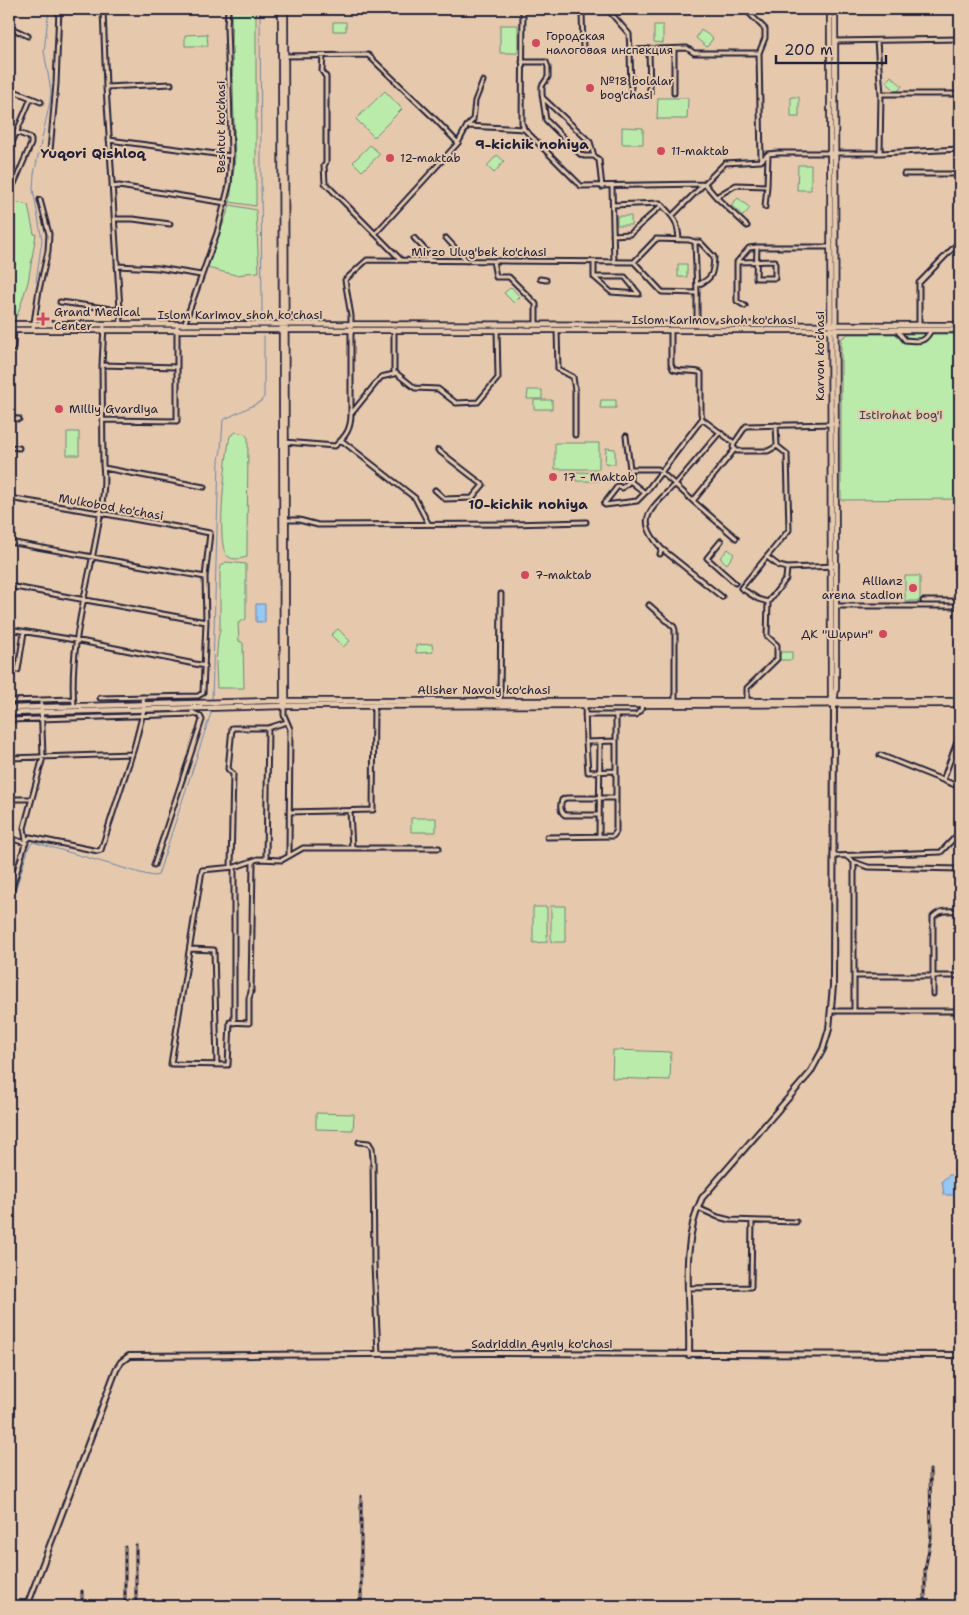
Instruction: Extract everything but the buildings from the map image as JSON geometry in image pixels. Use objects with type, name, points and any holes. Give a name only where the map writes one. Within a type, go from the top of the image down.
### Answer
[{"type":"main road","points":[[281,9],[283,56],[284,703]]},
{"type":"main road","points":[[283,56],[285,9]]},
{"type":"main road","name":"Karvon ko'chasi","points":[[830,9],[832,153],[829,330],[834,606],[832,703]]},
{"type":"main road","points":[[832,424],[835,330],[832,153],[835,9]]},
{"type":"main road","name":"Islom Karimov shoh ko'chasi","points":[[671,327],[698,324],[960,325]]},
{"type":"main road","name":"Islom Karimov shoh ko'chasi","points":[[104,328],[121,325],[177,328],[184,325],[283,327]]},
{"type":"main road","name":"Islom Karimov shoh ko'chasi","points":[[497,328],[536,325],[558,328]]},
{"type":"main road","name":"Islom Karimov shoh ko'chasi","points":[[11,327],[671,327],[960,330]]},
{"type":"main road","points":[[272,701],[284,690]]},
{"type":"main road","points":[[284,690],[292,699],[300,701]]},
{"type":"main road","name":"Alisher Navoiy ko'chasi","points":[[9,708],[41,709],[284,703],[374,705],[500,700],[585,704],[960,702]]},
{"type":"main road","name":"Alisher Navoiy ko'chasi","points":[[218,705],[272,701],[284,703],[300,701],[553,702],[747,700],[832,703]]},
{"type":"main road","name":"Alisher Navoiy ko'chasi","points":[[9,713],[41,709]]},
{"type":"street","points":[[50,151],[56,84],[59,9]]},
{"type":"street","points":[[103,9],[121,325]]},
{"type":"street","name":"Beshtut ko'chasi","points":[[184,325],[226,203],[230,185],[228,9]]},
{"type":"street","points":[[522,9],[522,124],[524,129],[580,186],[705,184]]},
{"type":"street","points":[[582,50],[582,12],[587,9],[609,11],[629,34],[631,93]]},
{"type":"street","points":[[742,9],[745,9],[765,29],[765,38],[759,54],[761,162]]},
{"type":"street","points":[[9,27],[28,36]]},
{"type":"street","points":[[835,41],[960,39]]},
{"type":"street","points":[[878,41],[881,94],[880,153]]},
{"type":"street","points":[[630,50],[687,48],[694,53],[759,54]]},
{"type":"street","points":[[649,49],[650,93]]},
{"type":"street","points":[[674,49],[674,92]]},
{"type":"street","points":[[283,56],[368,55],[458,143]]},
{"type":"street","points":[[323,56],[322,71],[326,77],[325,183],[401,261]]},
{"type":"street","points":[[522,62],[546,62],[548,77],[542,86],[546,120],[580,154],[594,156]]},
{"type":"street","points":[[375,234],[458,143],[472,120],[475,101],[483,81]]},
{"type":"street","points":[[106,87],[171,84]]},
{"type":"street","points":[[9,89],[41,102]]},
{"type":"street","points":[[881,94],[960,94]]},
{"type":"street","points":[[9,150],[31,98]]},
{"type":"street","points":[[543,98],[590,142],[594,156],[599,160],[602,187]]},
{"type":"street","points":[[467,126],[524,129]]},
{"type":"street","points":[[9,182],[14,184],[31,144],[29,137],[16,132]]},
{"type":"street","points":[[109,140],[231,156]]},
{"type":"street","points":[[672,216],[725,164],[761,162],[768,154],[880,153],[960,149]]},
{"type":"street","points":[[766,208],[768,154]]},
{"type":"street","points":[[904,174],[960,174]]},
{"type":"street","points":[[705,184],[747,226]]},
{"type":"street","points":[[716,197],[736,185],[767,186]]},
{"type":"street","points":[[112,187],[119,186],[226,203]]},
{"type":"street","points":[[612,186],[614,262]]},
{"type":"street","points":[[33,327],[40,283],[48,251],[49,234],[40,200]]},
{"type":"street","points":[[612,205],[660,203],[678,226],[679,240]]},
{"type":"street","points":[[613,235],[630,234],[662,205]]},
{"type":"street","points":[[114,219],[170,224]]},
{"type":"street","points":[[414,238],[431,256],[426,261]]},
{"type":"street","points":[[446,238],[467,261]]},
{"type":"street","points":[[697,285],[706,282],[713,273],[714,257],[700,242],[656,239],[634,262],[662,292],[697,293]]},
{"type":"street","points":[[919,324],[919,283],[960,241]]},
{"type":"street","points":[[695,242],[698,324]]},
{"type":"street","points":[[737,262],[757,261],[775,261],[775,278],[756,278],[757,261],[757,247]]},
{"type":"street","points":[[745,306],[737,301],[737,262],[749,248],[830,247]]},
{"type":"street","name":"Mirzo Ulug'bek ko'chasi","points":[[351,327],[345,280],[367,260],[634,262]]},
{"type":"street","points":[[493,261],[496,277],[509,277],[536,304],[536,325]]},
{"type":"street","points":[[594,262],[594,277],[611,292],[639,294],[625,278],[594,277]]},
{"type":"street","points":[[117,266],[158,268],[201,276]]},
{"type":"street","points":[[540,279],[546,280]]},
{"type":"street","points":[[60,302],[120,310]]},
{"type":"street","points":[[894,324],[905,340],[922,341],[926,339],[931,330]]},
{"type":"street","points":[[9,353],[12,348],[11,327]]},
{"type":"street","points":[[283,442],[335,446],[351,426],[351,327]]},
{"type":"street","points":[[671,327],[671,364],[673,369],[701,374],[702,419],[734,443]]},
{"type":"street","points":[[74,708],[75,640],[93,556],[105,481],[102,366],[104,328]]},
{"type":"street","points":[[103,420],[177,421],[177,328]]},
{"type":"street","points":[[394,328],[394,374]]},
{"type":"street","points":[[351,414],[382,377],[396,373],[415,388],[438,389],[456,403],[478,402],[498,378],[497,328]]},
{"type":"street","points":[[558,328],[558,369],[572,377],[574,384],[575,435]]},
{"type":"street","points":[[102,366],[177,367]]},
{"type":"street","points":[[9,418],[19,419]]},
{"type":"street","points":[[626,436],[630,481],[622,488],[618,486],[604,504],[606,506],[637,501],[662,473],[702,419]]},
{"type":"street","points":[[735,449],[733,447],[734,443],[746,426],[832,424]]},
{"type":"street","points":[[768,602],[758,599],[741,588],[789,530],[787,454],[777,446],[776,425]]},
{"type":"street","points":[[720,432],[675,485],[649,512],[646,527],[650,537],[662,549],[722,597]]},
{"type":"street","points":[[341,440],[415,498],[428,523]]},
{"type":"street","points":[[735,449],[737,451],[768,451],[777,446]]},
{"type":"street","points":[[9,447],[19,448]]},
{"type":"street","points":[[693,501],[735,449]]},
{"type":"street","points":[[435,490],[445,499],[472,498],[483,485],[438,450]]},
{"type":"street","points":[[104,468],[204,487]]},
{"type":"street","points":[[630,469],[658,469],[736,538]]},
{"type":"street","points":[[630,481],[645,493]]},
{"type":"street","name":"Mulkobod ko'chasi","points":[[9,498],[210,533],[205,577]]},
{"type":"street","points":[[284,520],[300,520],[318,525],[586,522]]},
{"type":"street","points":[[721,541],[707,558],[735,583]]},
{"type":"street","points":[[9,542],[205,577],[206,622],[203,693],[198,696],[100,698]]},
{"type":"street","points":[[660,554],[662,549]]},
{"type":"street","points":[[767,557],[779,566],[787,568],[833,566]]},
{"type":"street","points":[[747,700],[747,688],[776,659],[777,645],[767,636],[768,602],[786,579],[787,568]]},
{"type":"street","points":[[9,586],[206,622]]},
{"type":"street","points":[[500,700],[501,594]]},
{"type":"street","points":[[923,601],[960,601]]},
{"type":"street","points":[[649,605],[675,630],[675,700]]},
{"type":"street","points":[[834,606],[960,606]]},
{"type":"street","points":[[9,629],[205,666]]},
{"type":"street","points":[[9,668],[18,670],[24,632]]},
{"type":"street","points":[[184,696],[193,714]]},
{"type":"street","points":[[9,898],[26,842],[30,837],[100,851],[132,754],[144,707],[143,697]]},
{"type":"street","points":[[9,701],[74,699]]},
{"type":"street","points":[[26,842],[24,828],[43,757],[41,700]]},
{"type":"street","points":[[960,702],[960,708]]},
{"type":"street","points":[[284,703],[284,715],[290,729],[289,854]]},
{"type":"street","points":[[689,1355],[689,1243],[693,1217],[697,1207],[702,1198],[810,1073],[824,1049],[829,1029],[832,1011],[832,703]]},
{"type":"street","points":[[585,704],[587,771],[589,773],[616,771]]},
{"type":"street","points":[[585,715],[636,715],[641,710],[642,704]]},
{"type":"street","points":[[289,812],[373,810],[374,705]]},
{"type":"street","points":[[9,720],[193,714],[200,716],[202,720],[154,865]]},
{"type":"street","points":[[547,838],[615,835],[616,715]]},
{"type":"street","points":[[234,1022],[233,774],[228,769],[232,728],[268,728],[286,722]]},
{"type":"street","points":[[266,859],[268,728]]},
{"type":"street","points":[[943,780],[960,734]]},
{"type":"street","points":[[586,742],[616,741]]},
{"type":"street","points":[[599,836],[600,742]]},
{"type":"street","points":[[9,758],[132,754]]},
{"type":"street","points":[[880,755],[955,785]]},
{"type":"street","points":[[951,758],[960,758]]},
{"type":"street","points":[[9,799],[31,798]]},
{"type":"street","points":[[599,815],[565,815],[560,806],[562,800],[566,798],[616,798]]},
{"type":"street","points":[[350,811],[352,848]]},
{"type":"street","points":[[833,856],[941,852],[960,832]]},
{"type":"street","points":[[9,838],[26,842]]},
{"type":"street","points":[[253,861],[249,1023],[230,1022],[228,1065],[171,1064],[202,870],[232,867],[253,861],[266,859],[282,860],[289,854],[304,848],[439,848]]},
{"type":"street","points":[[846,855],[854,862],[868,867],[960,869]]},
{"type":"street","points":[[854,862],[854,1010]]},
{"type":"street","points":[[933,994],[933,917],[943,911],[960,911]]},
{"type":"street","points":[[190,949],[214,950],[216,1065]]},
{"type":"street","points":[[854,976],[960,976]]},
{"type":"street","points":[[832,1011],[960,1011]]},
{"type":"street","points":[[359,1142],[369,1143],[372,1148],[373,1158],[374,1264],[378,1354]]},
{"type":"street","points":[[697,1207],[718,1217],[730,1220],[796,1222]]},
{"type":"street","points":[[689,1288],[752,1288],[752,1221]]},
{"type":"street","name":"Sadriddin Ayniy ko'chasi","points":[[27,1606],[116,1370],[125,1358],[130,1356],[501,1353],[960,1355]]},
{"type":"green space","points":[[231,9],[256,9],[256,206],[230,202],[235,158]]},
{"type":"green space","points":[[333,22],[346,22],[346,31],[333,31]]},
{"type":"green space","points":[[500,25],[518,25],[518,53],[500,53]]},
{"type":"green space","points":[[654,25],[663,25],[663,43],[654,42]]},
{"type":"green space","points":[[701,30],[713,38],[707,47],[696,38]]},
{"type":"green space","points":[[207,34],[208,46],[185,46],[185,35]]},
{"type":"green space","points":[[891,76],[902,86],[897,92],[886,82]]},
{"type":"green space","points":[[385,91],[402,109],[374,137],[356,119]]},
{"type":"green space","points":[[791,97],[799,97],[799,117],[791,117]]},
{"type":"green space","points":[[658,98],[688,98],[687,119],[657,119]]},
{"type":"green space","points":[[622,127],[643,128],[643,144],[622,144]]},
{"type":"green space","points":[[370,145],[380,154],[362,171],[353,162]]},
{"type":"green space","points":[[497,155],[504,161],[494,173],[487,166]]},
{"type":"green space","points":[[798,165],[811,165],[811,190],[797,190]]},
{"type":"green space","points":[[738,198],[750,208],[743,216],[731,205]]},
{"type":"green space","points":[[15,202],[28,205],[34,234],[36,234],[28,282],[17,316],[9,316],[9,212],[13,212]]},
{"type":"green space","points":[[230,205],[256,210],[259,272],[236,275],[207,268]]},
{"type":"green space","points":[[617,216],[631,216],[631,225],[617,225]]},
{"type":"green space","points":[[678,264],[687,264],[687,277],[678,277]]},
{"type":"green space","points":[[511,287],[520,297],[514,303],[504,293]]},
{"type":"green space","name":"Istirohat bog'i","points":[[848,334],[960,334],[960,499],[841,500],[841,339]]},
{"type":"green space","points":[[528,390],[542,390],[542,399],[527,399]]},
{"type":"green space","points":[[534,400],[552,400],[552,409],[534,409]]},
{"type":"green space","points":[[601,400],[616,400],[616,408],[600,408]]},
{"type":"green space","points":[[67,432],[79,432],[79,455],[67,455]]},
{"type":"green space","points":[[236,432],[245,434],[248,438],[247,557],[235,559],[230,558],[226,554],[223,546],[222,516],[228,446],[230,436]]},
{"type":"green space","points":[[555,443],[599,443],[599,469],[555,469]]},
{"type":"green space","points":[[606,448],[615,449],[615,464],[605,463]]},
{"type":"green space","points":[[576,472],[598,473],[598,481],[576,481]]},
{"type":"green space","points":[[728,549],[734,554],[727,564],[720,558]]},
{"type":"green space","points":[[226,562],[246,564],[246,619],[238,623],[239,641],[243,643],[244,688],[217,688],[216,664],[220,629],[220,572],[221,566]]},
{"type":"green space","name":"Allianz arena stadion","points":[[905,576],[920,576],[920,601],[905,601]]},
{"type":"green space","points":[[338,629],[350,641],[343,647],[331,635]]},
{"type":"green space","points":[[432,644],[433,652],[416,653],[416,645]]},
{"type":"green space","points":[[780,652],[792,652],[792,660],[779,660]]},
{"type":"green space","points":[[411,818],[436,818],[436,832],[411,832]]},
{"type":"green space","points":[[551,906],[565,906],[565,942],[551,942]]},
{"type":"green space","points":[[533,907],[547,907],[547,942],[533,943]]},
{"type":"green space","points":[[613,1050],[671,1052],[670,1080],[612,1078]]},
{"type":"green space","points":[[316,1113],[354,1114],[353,1130],[316,1129]]},
{"type":"water","points":[[256,604],[265,604],[265,622],[256,622]]},
{"type":"water","points":[[949,1175],[960,1175],[960,1195],[944,1195],[942,1181]]},
{"type":"waterway","points":[[36,282],[42,240],[33,189],[34,174],[51,91],[44,51],[49,9]]},
{"type":"waterway","points":[[260,9],[262,319]]},
{"type":"waterway","points":[[212,701],[219,460],[223,420],[260,402],[264,397],[264,336]]},
{"type":"waterway","points":[[9,910],[29,847],[33,842],[144,874],[158,875],[212,710]]},
{"type":"railway","points":[[925,1606],[925,1570],[931,1538],[930,1470]]},
{"type":"railway","points":[[361,1496],[361,1606]]},
{"type":"railway","points":[[136,1545],[136,1606]]},
{"type":"railway","points":[[125,1547],[125,1606]]},
{"type":"railway","points":[[82,1591],[82,1606]]},
{"type":"place","name":"Городская налоговая инспекция","points":[[536,43]]},
{"type":"place","name":"№18 bolalar bog'chasi","points":[[590,88]]},
{"type":"place","name":"11-maktab","points":[[661,151]]},
{"type":"place","name":"12-maktab","points":[[390,158]]},
{"type":"place","name":"Grand Medical Center","points":[[43,319]]},
{"type":"place","name":"Milliy Gvardiya","points":[[59,409]]},
{"type":"place","name":"17 - Maktab","points":[[553,477]]},
{"type":"place","name":"7-maktab","points":[[525,575]]},
{"type":"place","name":"Allianz arena stadion","points":[[913,588]]},
{"type":"place","name":"ДК \"Ширин\"","points":[[883,634]]},
{"type":"district","name":"9-kichik nohiya","points":[[532,144]]},
{"type":"district","name":"Yuqori Qishloq","points":[[93,153]]},
{"type":"district","name":"10-kichik nohiya","points":[[528,504]]}]
